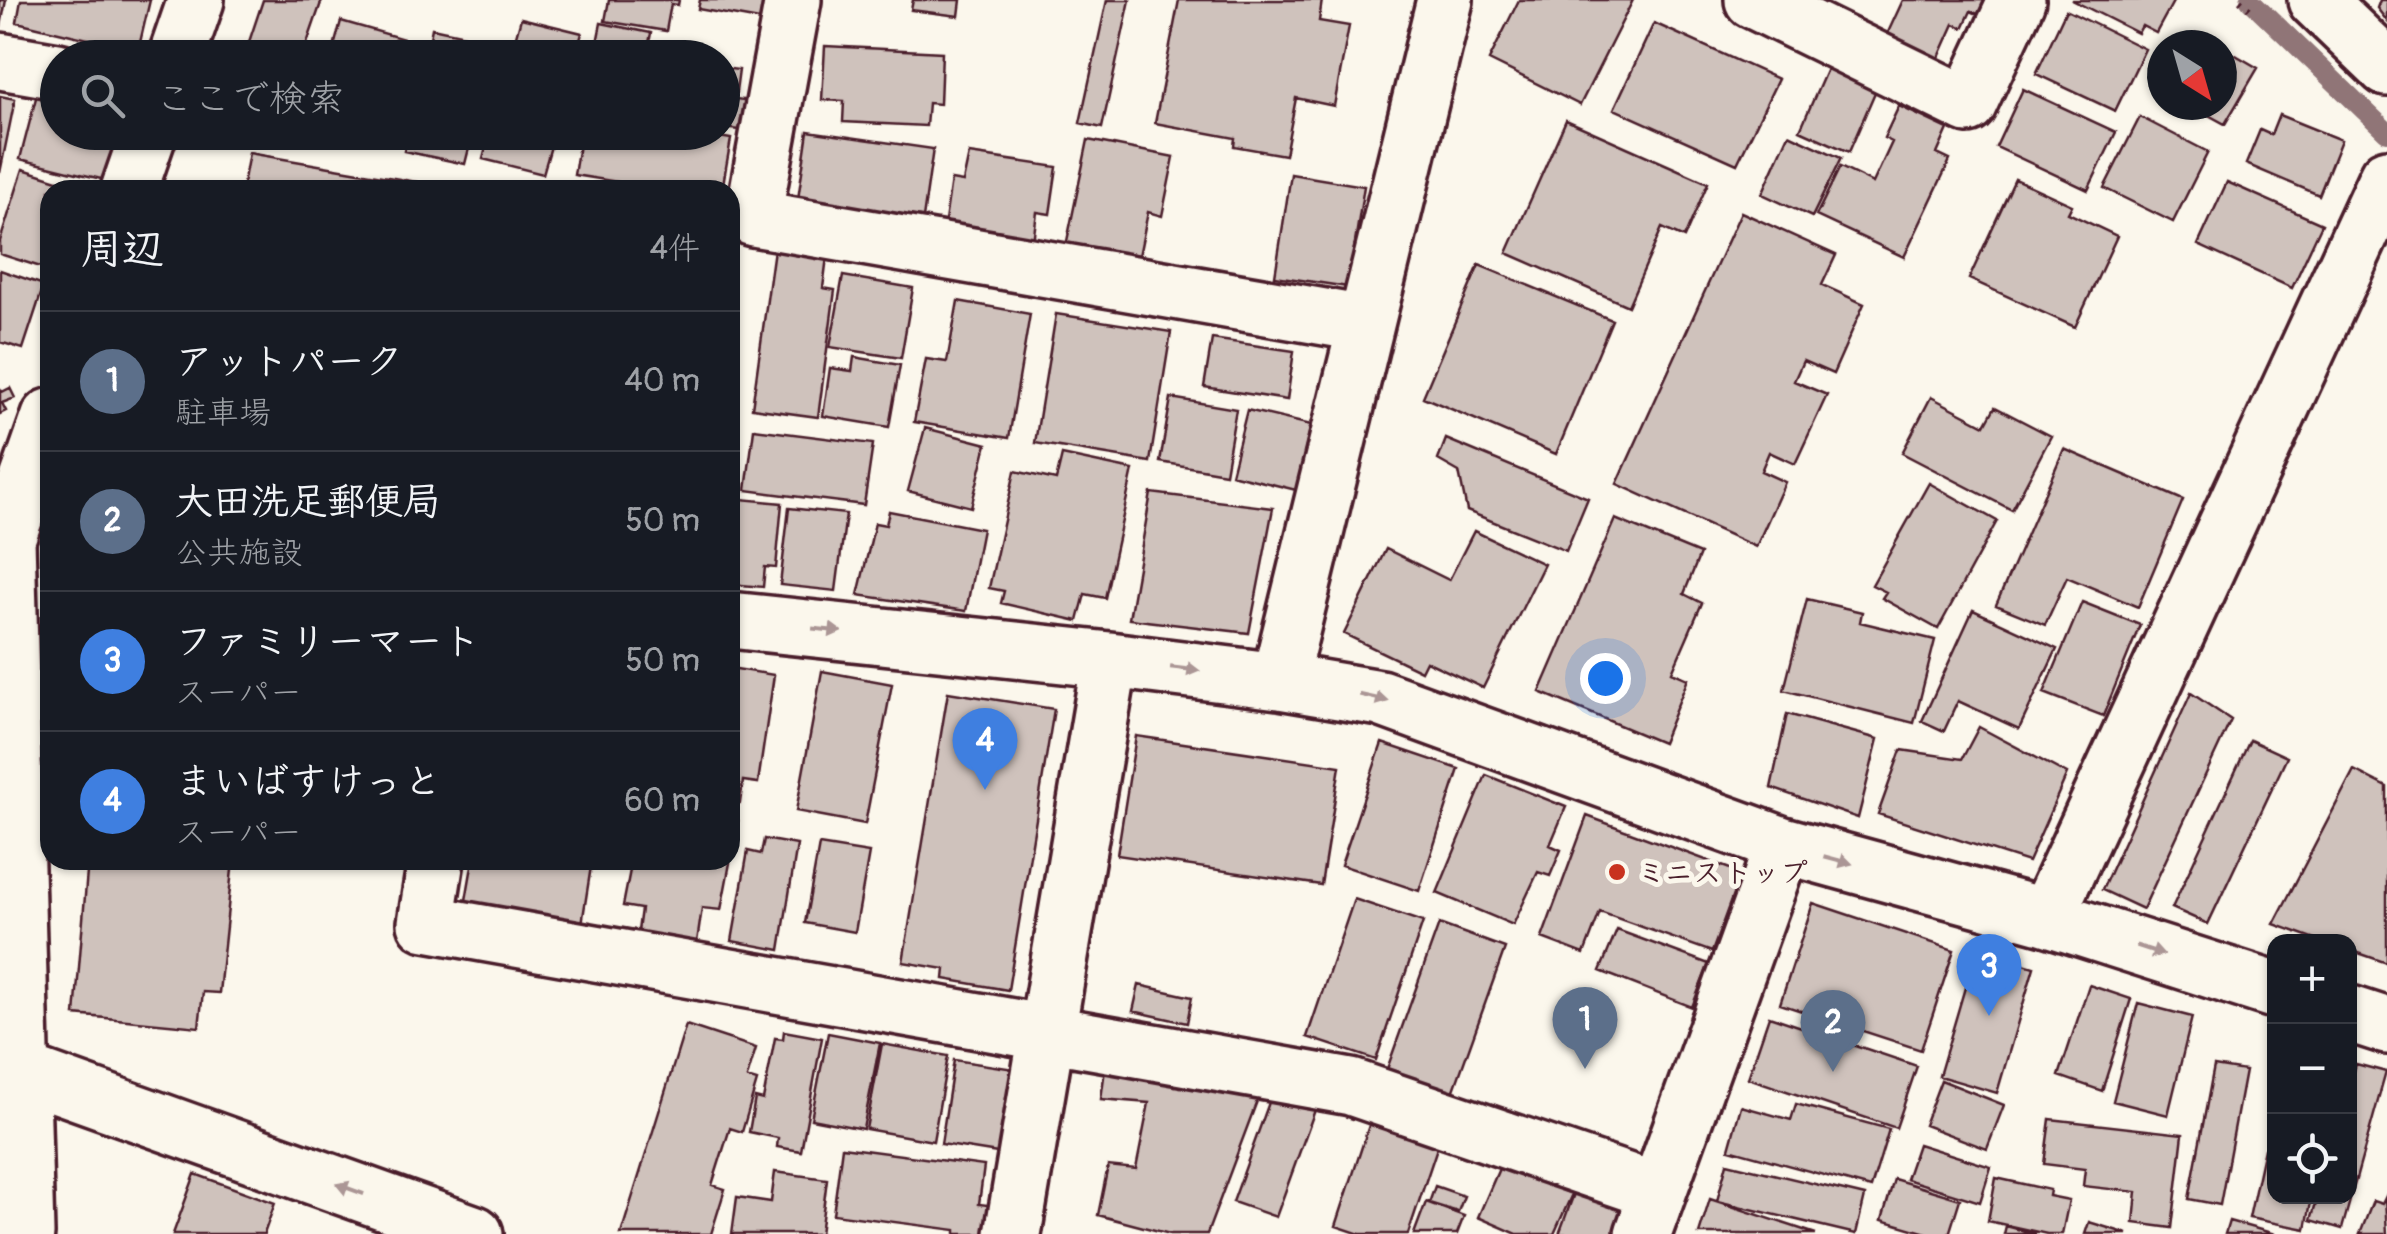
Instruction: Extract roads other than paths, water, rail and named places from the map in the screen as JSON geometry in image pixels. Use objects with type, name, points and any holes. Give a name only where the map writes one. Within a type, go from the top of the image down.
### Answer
[{"type":"street","points":[[182,40],[196,0]]},
{"type":"street","points":[[793,0],[752,218],[1366,324]]},
{"type":"street","points":[[1278,681],[1445,0]]},
{"type":"street","points":[[1753,0],[1968,105],[2017,0]]},
{"type":"street","points":[[2316,0],[2387,68]]},
{"type":"street","points":[[0,61],[40,68]]},
{"type":"street","points":[[132,180],[143,150]]},
{"type":"street","points":[[2046,917],[2387,177]]},
{"type":"street","points":[[26,1234],[10,1068],[19,542],[40,457]]},
{"type":"street","points":[[740,621],[1110,660],[1380,698],[1783,845],[2046,917],[2267,988]]},
{"type":"street","points":[[1013,1234],[1110,660]]},
{"type":"street","points":[[434,870],[426,923],[1351,1086],[1651,1213],[1783,845]]},
{"type":"street","points":[[2357,1016],[2387,1026]]},
{"type":"street","points":[[10,1068],[475,1234]]},
{"type":"waterway","points":[[2250,0],[2387,132]]},
{"type":"place","name":"まいばすけっと","points":[[985,790]]},
{"type":"place","name":"ミニストップ","points":[[1617,872]]},
{"type":"place","name":"ファミリーマート","points":[[1989,1016]]},
{"type":"place","name":"アットパーク","points":[[1585,1069]]},
{"type":"place","name":"大田洗足郵便局","points":[[1833,1072]]}]
